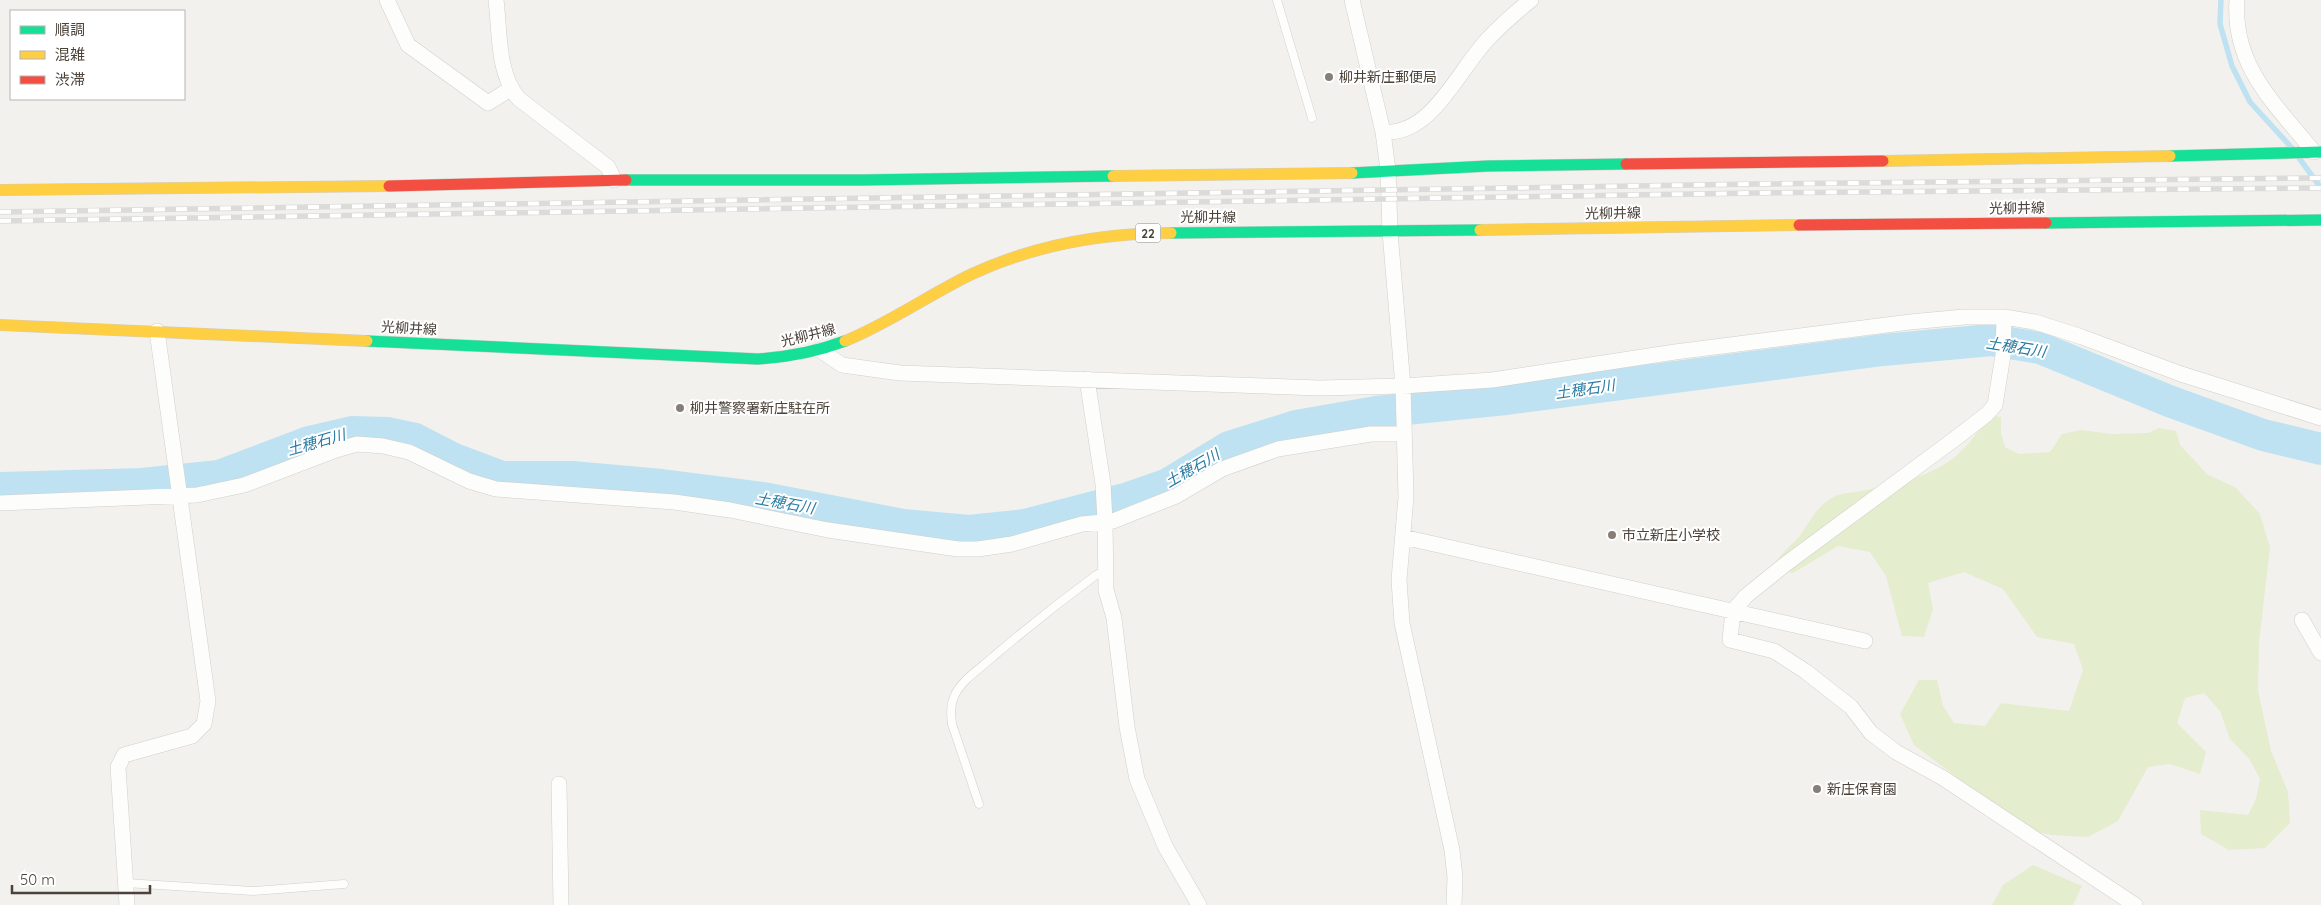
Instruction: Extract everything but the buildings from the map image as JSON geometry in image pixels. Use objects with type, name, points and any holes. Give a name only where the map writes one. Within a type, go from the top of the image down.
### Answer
[{"type":"main road","points":[[0,190],[466,185],[614,180],[922,179],[1353,173],[1488,166],[2056,159],[2313,152]]},
{"type":"main road","name":"光柳井線","points":[[0,325],[758,360],[820,350],[849,339],[973,274],[1022,255],[1060,244],[1112,236],[1163,232],[1390,232],[1546,228],[2321,220]]},
{"type":"street","points":[[387,0],[408,45],[488,102],[510,89]]},
{"type":"street","points":[[496,0],[505,75],[510,89],[519,99],[608,167],[614,180]]},
{"type":"street","points":[[1352,0],[1382,132],[1388,170],[1390,232],[1403,390],[1406,497],[1398,580],[1402,623],[1452,850],[1456,877],[1454,905]]},
{"type":"street","points":[[1382,132],[1392,133],[1413,126],[1438,105],[1488,39],[1531,0]]},
{"type":"street","points":[[2237,0],[2238,31],[2246,63],[2263,92],[2313,152]]},
{"type":"street","points":[[820,350],[842,365],[900,373],[1403,390],[1492,380],[1685,351],[1910,322],[1964,317],[2004,317],[2035,322],[2082,337],[2181,374],[2321,418]]},
{"type":"street","points":[[2004,317],[2003,355],[1995,405],[1987,414],[1787,563],[1746,596],[1733,611],[1730,623],[1730,640],[1774,652],[1804,671],[1851,707],[1871,733],[1896,752],[1943,778],[2135,905]]},
{"type":"street","points":[[126,905],[118,767],[124,755],[192,736],[204,724],[208,701],[157,331]]},
{"type":"street","points":[[1087,379],[1103,484],[1106,590],[1114,618],[1127,728],[1137,779],[1165,846],[1198,905]]},
{"type":"street","points":[[0,503],[180,494],[197,495],[244,485],[336,450],[358,444],[383,446],[409,452],[469,481],[496,489],[674,502],[730,510],[828,530],[958,549],[978,549],[1012,544],[1082,524],[1105,520],[1113,521],[1176,496],[1222,469],[1278,449],[1404,427]]},
{"type":"street","points":[[1403,537],[1865,641]]},
{"type":"street","points":[[2302,620],[2321,653]]},
{"type":"street","points":[[558,784],[561,905]]},
{"type":"lane","points":[[1277,0],[1312,118]]},
{"type":"lane","points":[[979,804],[952,724],[951,712],[954,697],[961,686],[978,670],[1046,611],[1104,571]]},
{"type":"lane","points":[[126,883],[253,891],[344,884]]},
{"type":"green space","points":[[1988,415],[2001,417],[2001,433],[2005,447],[2019,454],[2050,452],[2062,434],[2081,430],[2112,434],[2148,433],[2159,428],[2176,431],[2180,445],[2208,475],[2235,487],[2260,514],[2270,548],[2259,642],[2258,690],[2271,751],[2288,792],[2290,823],[2265,848],[2229,850],[2201,834],[2200,810],[2248,815],[2256,799],[2260,779],[2250,760],[2230,739],[2220,711],[2204,693],[2185,698],[2177,723],[2206,752],[2200,774],[2170,764],[2148,767],[2118,821],[2088,837],[2051,835],[2037,832],[1983,797],[1914,745],[1900,714],[1919,680],[1937,680],[1943,706],[1954,723],[1985,726],[2001,703],[2069,711],[2083,670],[2074,644],[2037,637],[2003,589],[1964,572],[1928,583],[1933,609],[1924,637],[1902,636],[1886,576],[1870,552],[1838,546],[1793,573],[1772,569],[1774,564],[1796,540],[1824,503],[1842,494],[1906,481],[1938,468],[1964,448]]},
{"type":"green space","points":[[2033,865],[2082,886],[2073,905],[1992,905],[2003,885]]},
{"type":"waterway","points":[[2221,0],[2220,24],[2232,66],[2250,102],[2292,148]]},
{"type":"waterway","points":[[2299,158],[2321,188]]},
{"type":"waterway","name":"土穂石川","points":[[0,488],[142,484],[219,476],[309,442],[352,432],[387,433],[415,439],[454,459],[502,477],[572,477],[662,485],[763,498],[903,525],[969,531],[1025,525],[1125,499],[1168,484],[1229,447],[1296,426],[1376,412],[1506,399],[1883,350],[1991,340],[2040,348],[2169,401],[2263,435],[2321,449]]},
{"type":"railway","points":[[0,212],[1756,184],[2321,178]]},
{"type":"railway","points":[[0,221],[1755,193],[2321,188]]},
{"type":"traffic: fast","points":[[2170,156],[2321,152]]},
{"type":"traffic: fast","points":[[1352,173],[1488,166],[1626,164]]},
{"type":"traffic: fast","points":[[626,180],[863,180],[1113,176]]},
{"type":"traffic: fast","points":[[2046,223],[2321,220]]},
{"type":"traffic: fast","points":[[1171,233],[1480,230]]},
{"type":"traffic: fast","points":[[367,341],[758,359],[802,353],[845,341]]},
{"type":"traffic: slow","points":[[1883,161],[2170,156]]},
{"type":"traffic: slow","points":[[1113,176],[1352,173]]},
{"type":"traffic: slow","points":[[0,190],[389,186]]},
{"type":"traffic: slow","points":[[1480,230],[1799,225]]},
{"type":"traffic: slow","points":[[845,341],[877,326],[972,274],[1020,255],[1095,238],[1171,233]]},
{"type":"traffic: slow","points":[[0,325],[367,341]]},
{"type":"traffic: jam","points":[[1626,164],[1883,161]]},
{"type":"traffic: jam","points":[[389,186],[626,180]]},
{"type":"traffic: jam","points":[[1799,225],[2046,223]]},
{"type":"place","name":"柳井新庄郵便局","points":[[1329,77]]},
{"type":"place","name":"柳井警察署新庄駐在所","points":[[680,408]]},
{"type":"place","name":"市立新庄小学校","points":[[1612,535]]},
{"type":"place","name":"新庄保育園","points":[[1817,789]]}]
